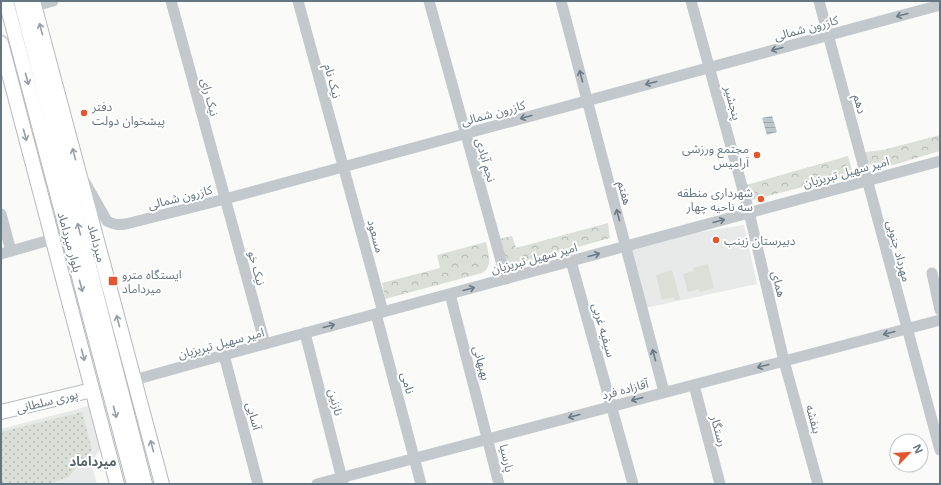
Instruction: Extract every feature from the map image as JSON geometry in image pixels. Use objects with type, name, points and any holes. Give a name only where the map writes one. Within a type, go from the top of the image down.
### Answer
[{"type":"main road","name":"بلوار میرداماد","points":[[6,1],[134,484]]},
{"type":"main road","name":"بلوار میرداماد","points":[[21,1],[146,484]]},
{"type":"main road","name":"میرداماد","points":[[34,3],[162,484]]},
{"type":"main road","points":[[1,43],[117,484]]},
{"type":"main road","points":[[32,44],[55,82]]},
{"type":"main road","name":"پوری سلطانی","points":[[1,412],[92,390]]},
{"type":"street","points":[[34,3],[53,1]]},
{"type":"street","name":"نیک رای","points":[[171,1],[225,199]]},
{"type":"street","name":"نیک نام","points":[[298,1],[343,167]]},
{"type":"street","name":"نجم آبادی","points":[[429,1],[506,279]]},
{"type":"street","name":"هفتم","points":[[561,1],[664,392]]},
{"type":"street","name":"پنجشیر","points":[[692,1],[749,212]]},
{"type":"street","name":"دهم","points":[[819,1],[866,180]]},
{"type":"street","name":"کازرون شمالی","points":[[79,172],[87,183],[107,221],[119,225],[126,224],[225,199],[940,5]]},
{"type":"street","name":"امیر سهیل تبریزیان","points":[[134,380],[940,161]]},
{"type":"street","name":"مسعود","points":[[343,167],[380,313]]},
{"type":"street","name":"مهرداد جنوبی","points":[[866,180],[940,448]]},
{"type":"street","name":"نیک خو","points":[[225,199],[265,344]]},
{"type":"street","name":"همای","points":[[749,212],[784,361]]},
{"type":"street","points":[[1,214],[6,252],[53,239]]},
{"type":"street","name":"سیفیه غربی","points":[[570,261],[633,484]]},
{"type":"street","points":[[932,273],[940,310]]},
{"type":"street","name":"بهبهانی","points":[[450,294],[489,439]]},
{"type":"street","name":"نامی","points":[[380,313],[421,484]]},
{"type":"street","name":"آقازاده فرد","points":[[317,484],[342,481],[414,458],[940,320]]},
{"type":"street","name":"نازنین","points":[[305,333],[342,481]]},
{"type":"street","name":"آسایی","points":[[224,355],[258,484]]},
{"type":"street","name":"بنفشه","points":[[784,361],[818,484]]},
{"type":"street","name":"رستگار","points":[[694,385],[720,484]]},
{"type":"street","name":"پارسیا","points":[[489,439],[500,484]]},
{"type":"shaded area","points":[[772,116],[777,132],[767,135],[762,118]]},
{"type":"shaded area","points":[[744,225],[757,284],[645,308],[629,250],[682,235]]},
{"type":"shaded area","points":[[89,406],[101,448],[91,463],[97,484],[1,484],[1,429]]},
{"type":"green space","points":[[940,135],[940,151],[880,169],[874,169],[866,160],[865,152],[883,150]]},
{"type":"green space","points":[[848,156],[853,174],[752,200],[746,185]]},
{"type":"green space","points":[[608,223],[610,238],[506,267],[499,239],[512,236],[516,248]]},
{"type":"green space","points":[[486,242],[489,263],[486,270],[482,273],[385,299],[382,283],[440,268],[437,255]]},
{"type":"green space","points":[[708,264],[714,288],[700,292],[699,289],[688,292],[683,274],[694,271],[693,268]]},
{"type":"green space","points":[[672,270],[680,299],[675,300],[674,297],[662,300],[656,275]]},
{"type":"green space","points":[[82,412],[92,450],[67,478],[47,484],[1,484],[1,432]]},
{"type":"place","name":"دفتر پیشخوان دولت","points":[[84,113]]},
{"type":"place","name":"مجتمع ورزشی آرامیس","points":[[757,155]]},
{"type":"place","name":"شهرداری منطقه سه ناحیه چهار","points":[[761,199]]},
{"type":"place","name":"دبیرستان زینب","points":[[716,240]]},
{"type":"place","name":"ایستگاه مترو میرداماد","points":[[113,281]]},
{"type":"district","name":"میرداماد","points":[[93,461]]}]
